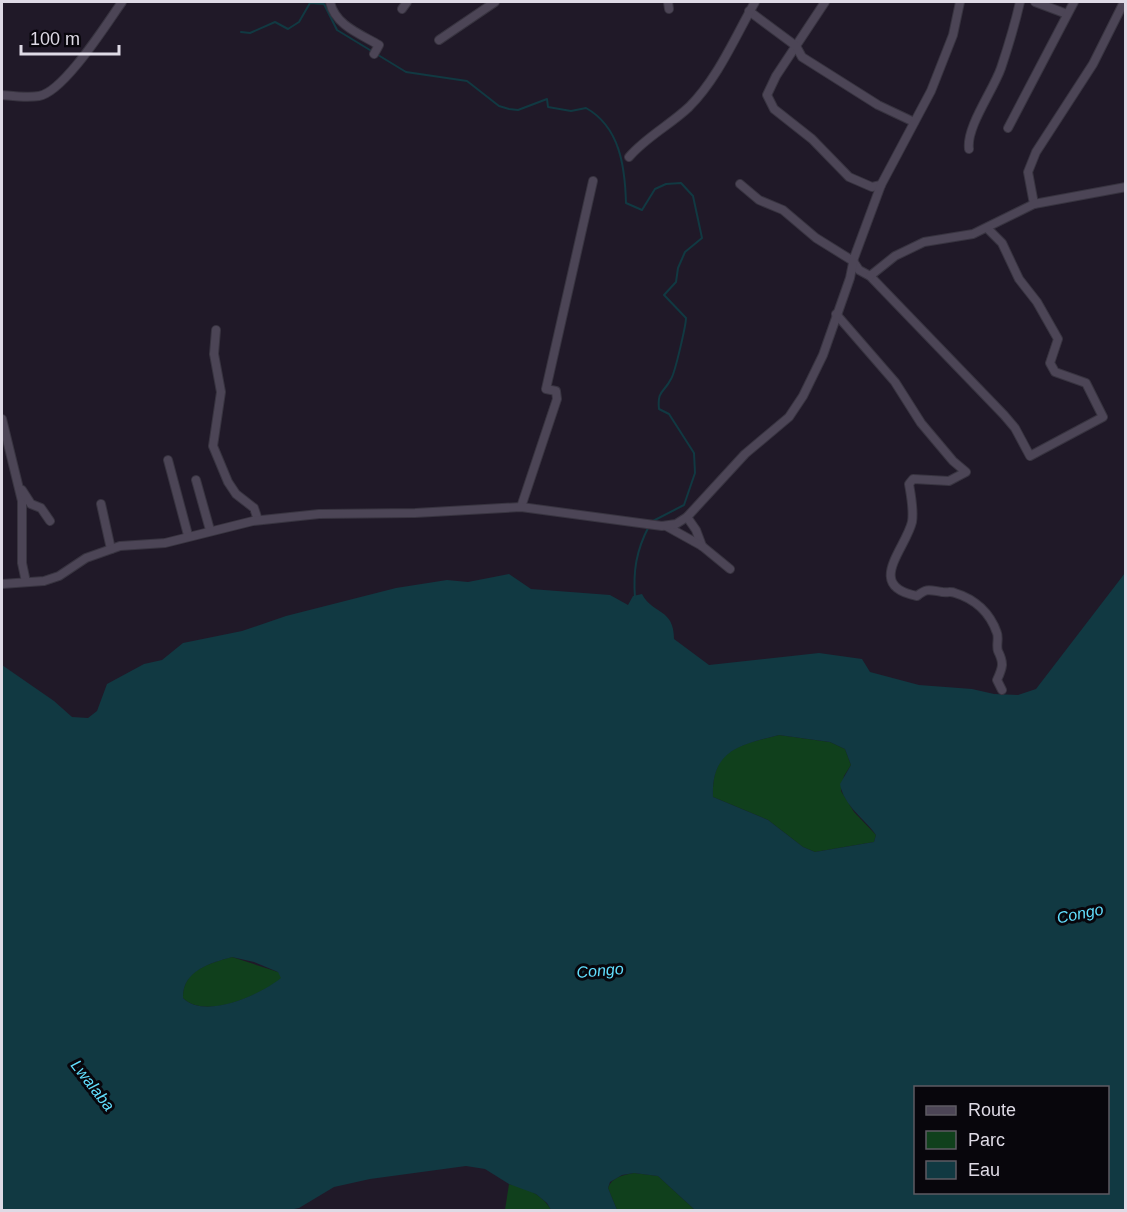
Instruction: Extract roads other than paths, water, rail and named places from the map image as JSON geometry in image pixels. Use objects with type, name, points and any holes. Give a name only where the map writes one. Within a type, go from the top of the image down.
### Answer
[{"type":"street","points":[[2,95],[41,96],[56,86],[82,58],[122,2]]},
{"type":"street","points":[[330,2],[333,14],[345,25],[379,45],[374,54]]},
{"type":"street","points":[[402,9],[407,2]]},
{"type":"street","points":[[439,40],[495,2]]},
{"type":"street","points":[[629,157],[645,140],[687,108],[707,88],[754,2]]},
{"type":"street","points":[[825,2],[767,95],[774,109],[812,139],[849,177],[872,187],[881,185]]},
{"type":"street","points":[[2,584],[44,581],[59,576],[86,558],[111,549],[165,543],[188,535],[258,520],[319,514],[415,513],[521,507],[666,526],[676,524],[687,517],[745,454],[778,428],[796,407],[823,355],[850,278],[853,261],[881,185],[931,91],[953,35],[960,2]]},
{"type":"street","points":[[969,149],[968,142],[1000,70],[1022,2]]},
{"type":"street","points":[[1035,2],[1067,14]]},
{"type":"street","points":[[1008,128],[1074,2]]},
{"type":"street","points":[[1034,204],[1028,171],[1036,152],[1093,64],[1124,2]]},
{"type":"street","points":[[750,11],[796,46],[802,57],[859,94],[914,122]]},
{"type":"street","points":[[521,507],[557,399],[556,391],[546,389],[593,181]]},
{"type":"street","points":[[740,184],[759,200],[783,210],[816,238],[853,261],[859,270],[870,276],[1004,415],[1030,456],[1103,417],[1086,383],[1055,372],[1050,363],[1058,339],[1037,302],[1019,279],[1002,243],[987,228]]},
{"type":"street","points":[[870,276],[910,248],[987,228],[1034,204],[1125,187]]},
{"type":"street","points":[[836,314],[894,382],[921,423],[953,461],[966,472],[949,481],[913,479],[909,484],[912,522],[889,571],[891,580],[908,595],[917,596],[923,590],[934,589],[956,593],[979,605],[989,617],[998,635],[998,651],[1003,656],[1004,667],[997,680],[1002,690]]},
{"type":"street","points":[[216,330],[214,354],[221,392],[213,446],[228,482],[236,494],[254,508],[258,520]]},
{"type":"street","points":[[2,418],[20,486],[24,524],[22,563],[26,582]]},
{"type":"street","points":[[168,460],[188,535]]},
{"type":"street","points":[[196,480],[210,530]]},
{"type":"street","points":[[20,486],[31,504],[41,508],[50,521]]},
{"type":"street","points":[[101,504],[111,549]]},
{"type":"street","points":[[687,517],[696,530],[702,546]]},
{"type":"street","points":[[666,526],[702,546],[730,568]]},
{"type":"water","points":[[1125,573],[1125,1210],[695,1210],[658,1176],[634,1173],[622,1175],[610,1182],[608,1188],[617,1210],[551,1210],[547,1203],[536,1194],[509,1184],[485,1169],[466,1166],[370,1179],[334,1187],[299,1208],[289,1210],[2,1210],[2,665],[54,701],[72,717],[88,718],[97,711],[107,684],[144,664],[162,660],[183,643],[242,631],[286,616],[396,588],[447,580],[468,582],[509,574],[531,589],[610,595],[628,605],[633,596],[642,594],[671,622],[674,639],[709,665],[819,653],[862,659],[870,672],[919,685],[1018,695],[1036,689]],"holes":[[[779,735],[830,742],[845,749],[851,765],[840,784],[842,792],[876,835],[874,842],[815,852],[803,847],[768,820],[713,797],[717,769],[723,759],[740,747]],[[232,957],[254,962],[278,972],[281,978],[247,998],[218,1006],[205,1007],[183,998],[187,981],[192,975],[207,965]]]},
{"type":"waterway","points":[[241,32],[250,33],[275,22],[288,29],[299,22],[310,3],[324,4],[337,30],[406,72],[467,81],[499,106],[509,109],[518,110],[547,99],[548,107],[571,111],[586,108],[597,116],[613,137],[622,162],[626,203],[642,210],[655,189],[666,184],[681,183],[693,196],[702,238],[685,252],[678,268],[676,282],[664,295],[686,318],[673,375],[660,395],[659,409],[669,414],[694,453],[695,473],[684,505],[651,522]]},
{"type":"waterway","points":[[635,598],[636,561],[649,526]]},
{"type":"water label","name":"Congo","points":[[1080,913]]},
{"type":"water label","name":"Congo","points":[[600,970]]},
{"type":"water label","name":"Lwalaba","points":[[93,1085]]}]
